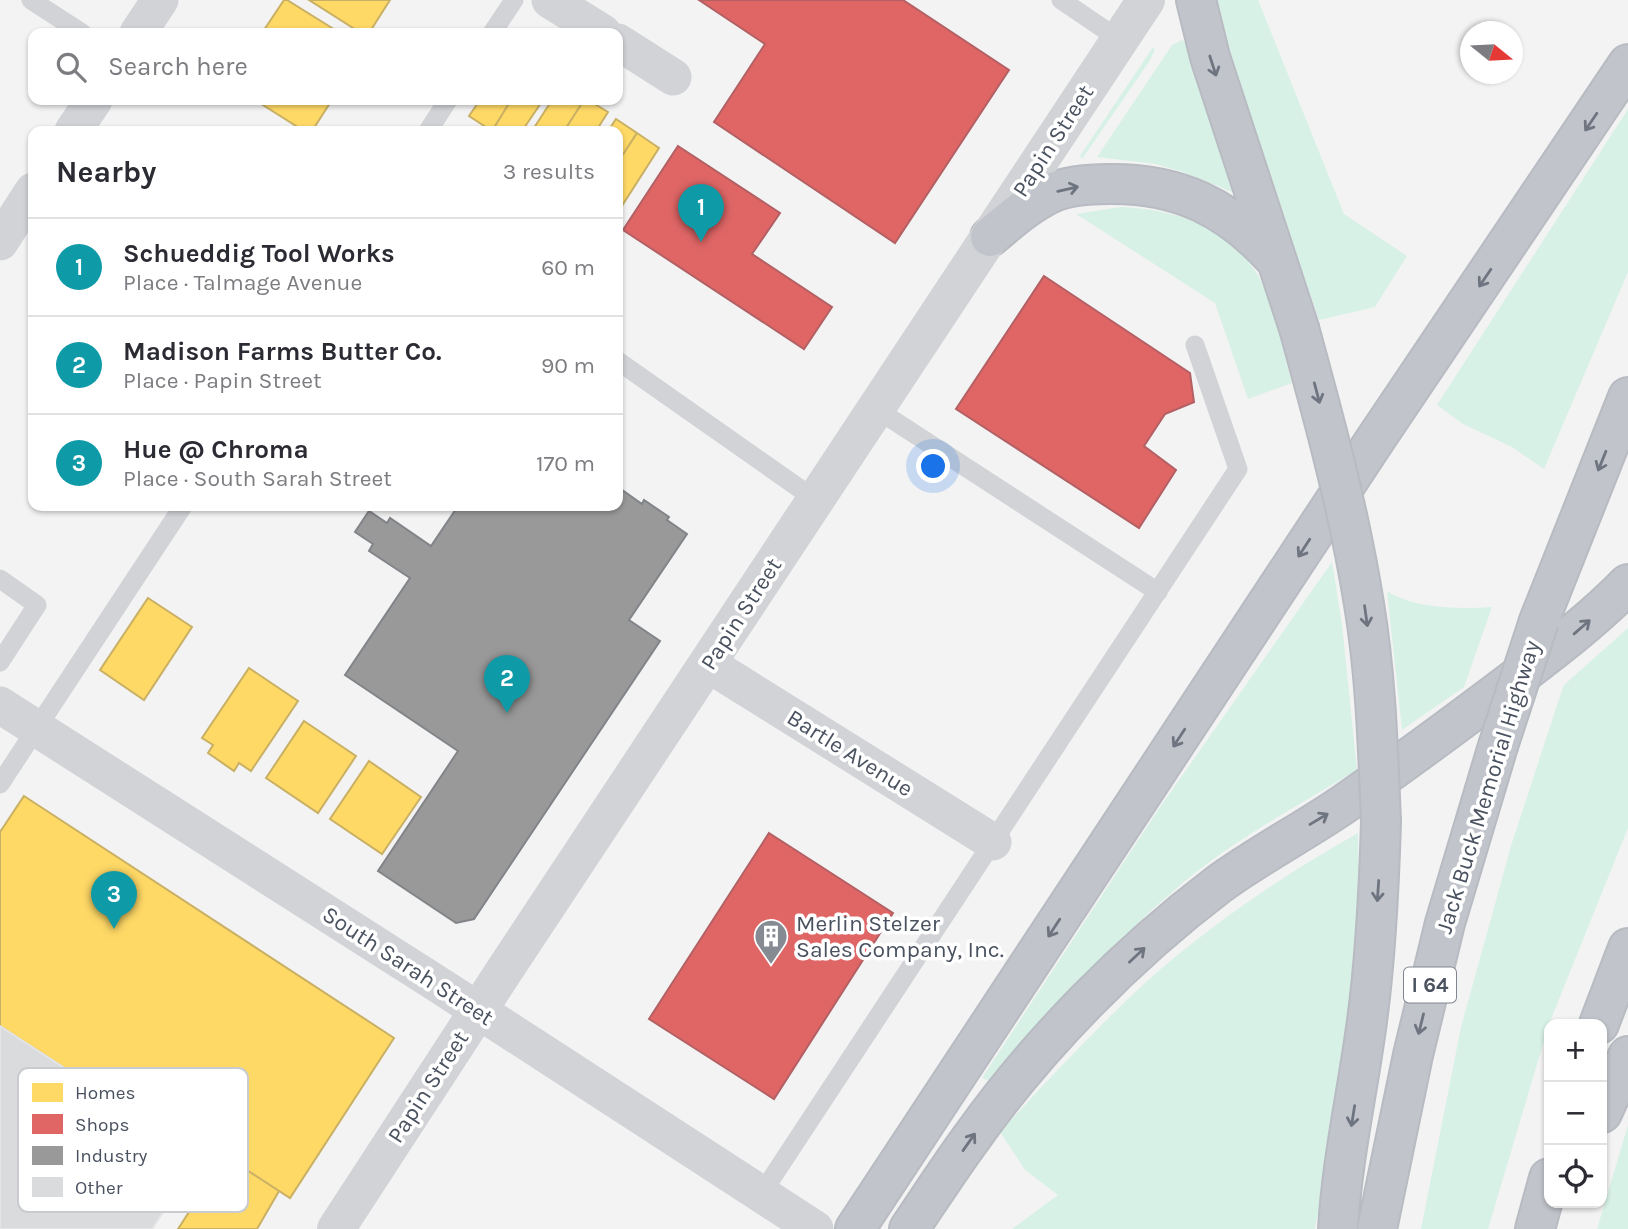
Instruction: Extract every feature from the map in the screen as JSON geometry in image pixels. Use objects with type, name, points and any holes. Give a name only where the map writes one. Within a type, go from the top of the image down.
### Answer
[{"type":"highway","points":[[1196,0],[1210,57],[1299,328],[1336,463],[1364,605],[1376,715],[1381,822],[1368,1018],[1340,1193],[1338,1229]]},
{"type":"highway","points":[[855,1229],[1375,440],[1628,65]]},
{"type":"highway","points":[[990,237],[1022,209],[1070,187],[1094,184],[1146,185],[1171,190],[1205,203],[1233,219],[1278,263]]},
{"type":"highway","name":"Jack Buck Memorial Highway","points":[[1377,1229],[1413,1055],[1445,923],[1498,746],[1539,621],[1628,397]]},
{"type":"highway","points":[[909,1229],[973,1135],[1048,1043],[1104,985],[1160,933],[1218,885],[1268,850],[1342,806],[1446,732],[1571,636],[1628,584]]},
{"type":"highway","points":[[1601,1019],[1628,948]]},
{"type":"highway","points":[[1607,1102],[1628,1056]]},
{"type":"highway","points":[[1535,1229],[1544,1196]]},
{"type":"highway","points":[[1548,1229],[1558,1208]]},
{"type":"street","points":[[141,28],[160,0]]},
{"type":"street","points":[[550,0],[595,28]]},
{"type":"street","name":"Papin Street","points":[[336,1229],[1146,0]]},
{"type":"street","points":[[623,45],[673,77]]},
{"type":"street","points":[[76,126],[91,105]]},
{"type":"street","points":[[0,242],[28,199]]},
{"type":"street","name":"Bartle Avenue","points":[[708,664],[993,842]]},
{"type":"street","name":"South Sarah Street","points":[[0,705],[806,1223]]},
{"type":"lane","points":[[31,0],[74,28]]},
{"type":"lane","points":[[495,28],[514,0]]},
{"type":"lane","points":[[1061,0],[1120,40]]},
{"type":"lane","points":[[431,126],[446,105]]},
{"type":"lane","points":[[762,1193],[1238,469],[1195,345]]},
{"type":"lane","points":[[623,365],[816,500]]},
{"type":"lane","points":[[876,409],[1158,592]]},
{"type":"lane","points":[[0,784],[180,511]]},
{"type":"lane","points":[[0,579],[37,605],[0,662]]},
{"type":"green space","points":[[1212,0],[1258,0],[1344,214],[1407,256],[1375,307],[1319,320],[1231,65]]},
{"type":"green space","points":[[1182,40],[1191,47],[1235,190],[1232,192],[1155,164],[1097,157],[1172,45]]},
{"type":"green space","points":[[1153,47],[1155,50],[1149,62],[1082,159],[1080,156]]},
{"type":"green space","points":[[1628,109],[1628,272],[1544,469],[1512,447],[1463,424],[1437,405]]},
{"type":"green space","points":[[1121,207],[1161,212],[1198,223],[1215,232],[1245,257],[1257,274],[1268,298],[1292,383],[1248,399],[1215,303],[1076,214]]},
{"type":"green space","points":[[1332,562],[1342,624],[1357,770],[1251,834],[1191,876],[1112,949],[991,1081],[982,1078],[1158,810]]},
{"type":"green space","points":[[1387,591],[1424,604],[1452,608],[1492,607],[1464,687],[1402,730]]},
{"type":"green space","points":[[1628,628],[1628,828],[1551,1019],[1544,1019],[1544,1041],[1488,1229],[1421,1229],[1461,1027],[1511,846],[1564,685]]},
{"type":"green space","points":[[1358,833],[1352,983],[1340,1081],[1315,1229],[1012,1229],[1058,1195],[1025,1170],[1000,1132],[1107,1019],[1195,941],[1247,902]]},
{"type":"green space","points":[[1628,1125],[1628,1229],[1597,1229],[1603,1208],[1607,1208],[1607,1195]]},
{"type":"building: Homes","points":[[284,0],[287,0],[332,28],[265,28]]},
{"type":"building: Homes","points":[[309,0],[390,0],[372,28],[353,28]]},
{"type":"building: Homes","points":[[263,105],[329,105],[315,126],[296,126]]},
{"type":"building: Homes","points":[[477,105],[508,105],[495,126],[484,126],[469,116]]},
{"type":"building: Homes","points":[[508,105],[540,105],[525,126],[495,126]]},
{"type":"building: Homes","points":[[549,105],[581,105],[567,126],[535,126]]},
{"type":"building: Homes","points":[[581,105],[596,105],[608,112],[599,126],[567,126]]},
{"type":"building: Homes","points":[[616,119],[637,133],[623,154],[623,126],[611,126]]},
{"type":"building: Homes","points":[[637,133],[659,148],[623,204],[623,154]]},
{"type":"building: Homes","points":[[148,598],[192,627],[144,700],[100,670]]},
{"type":"building: Homes","points":[[249,668],[298,701],[251,771],[239,763],[234,771],[208,753],[213,745],[202,738]]},
{"type":"building: Homes","points":[[304,721],[356,756],[318,813],[266,778]]},
{"type":"building: Homes","points":[[369,761],[421,797],[382,854],[330,819]]},
{"type":"building: Homes","points":[[24,796],[394,1038],[290,1198],[248,1171],[248,1068],[65,1068],[0,1026],[0,832]]},
{"type":"building: Homes","points":[[248,1171],[279,1191],[257,1229],[178,1229],[189,1212],[248,1212]]},
{"type":"building: Homes","points":[[248,1171],[279,1191],[257,1229],[178,1229],[189,1212],[248,1212]]},
{"type":"building: Shops","points":[[699,0],[903,0],[1009,70],[895,243],[714,122],[765,44]]},
{"type":"building: Shops","points":[[678,146],[780,213],[752,254],[832,307],[804,349],[623,230]]},
{"type":"building: Shops","points":[[1044,276],[1190,373],[1194,402],[1165,414],[1144,446],[1176,470],[1139,528],[956,409]]},
{"type":"building: Shops","name":"Merlin Stelzer Sales Company, Inc.","points":[[769,833],[893,913],[774,1099],[649,1019]]},
{"type":"building: Industry","points":[[623,491],[642,504],[644,500],[669,517],[667,520],[687,534],[629,620],[660,641],[474,919],[456,923],[378,871],[458,751],[345,675],[410,578],[369,551],[373,544],[355,532],[369,511],[387,523],[390,518],[431,546],[455,511],[623,511]]},
{"type":"building: Other","points":[[0,1026],[65,1068],[18,1068],[18,1212],[163,1212],[152,1229],[0,1229]]},
{"type":"place","name":"Schueddig Tool Works","points":[[701,242]]},
{"type":"place","name":"Madison Farms Butter Co.","points":[[507,713]]},
{"type":"place","name":"Hue @ Chroma","points":[[114,929]]},
{"type":"place","name":"Merlin Stelzer Sales Company, Inc.","points":[[771,966]]}]
